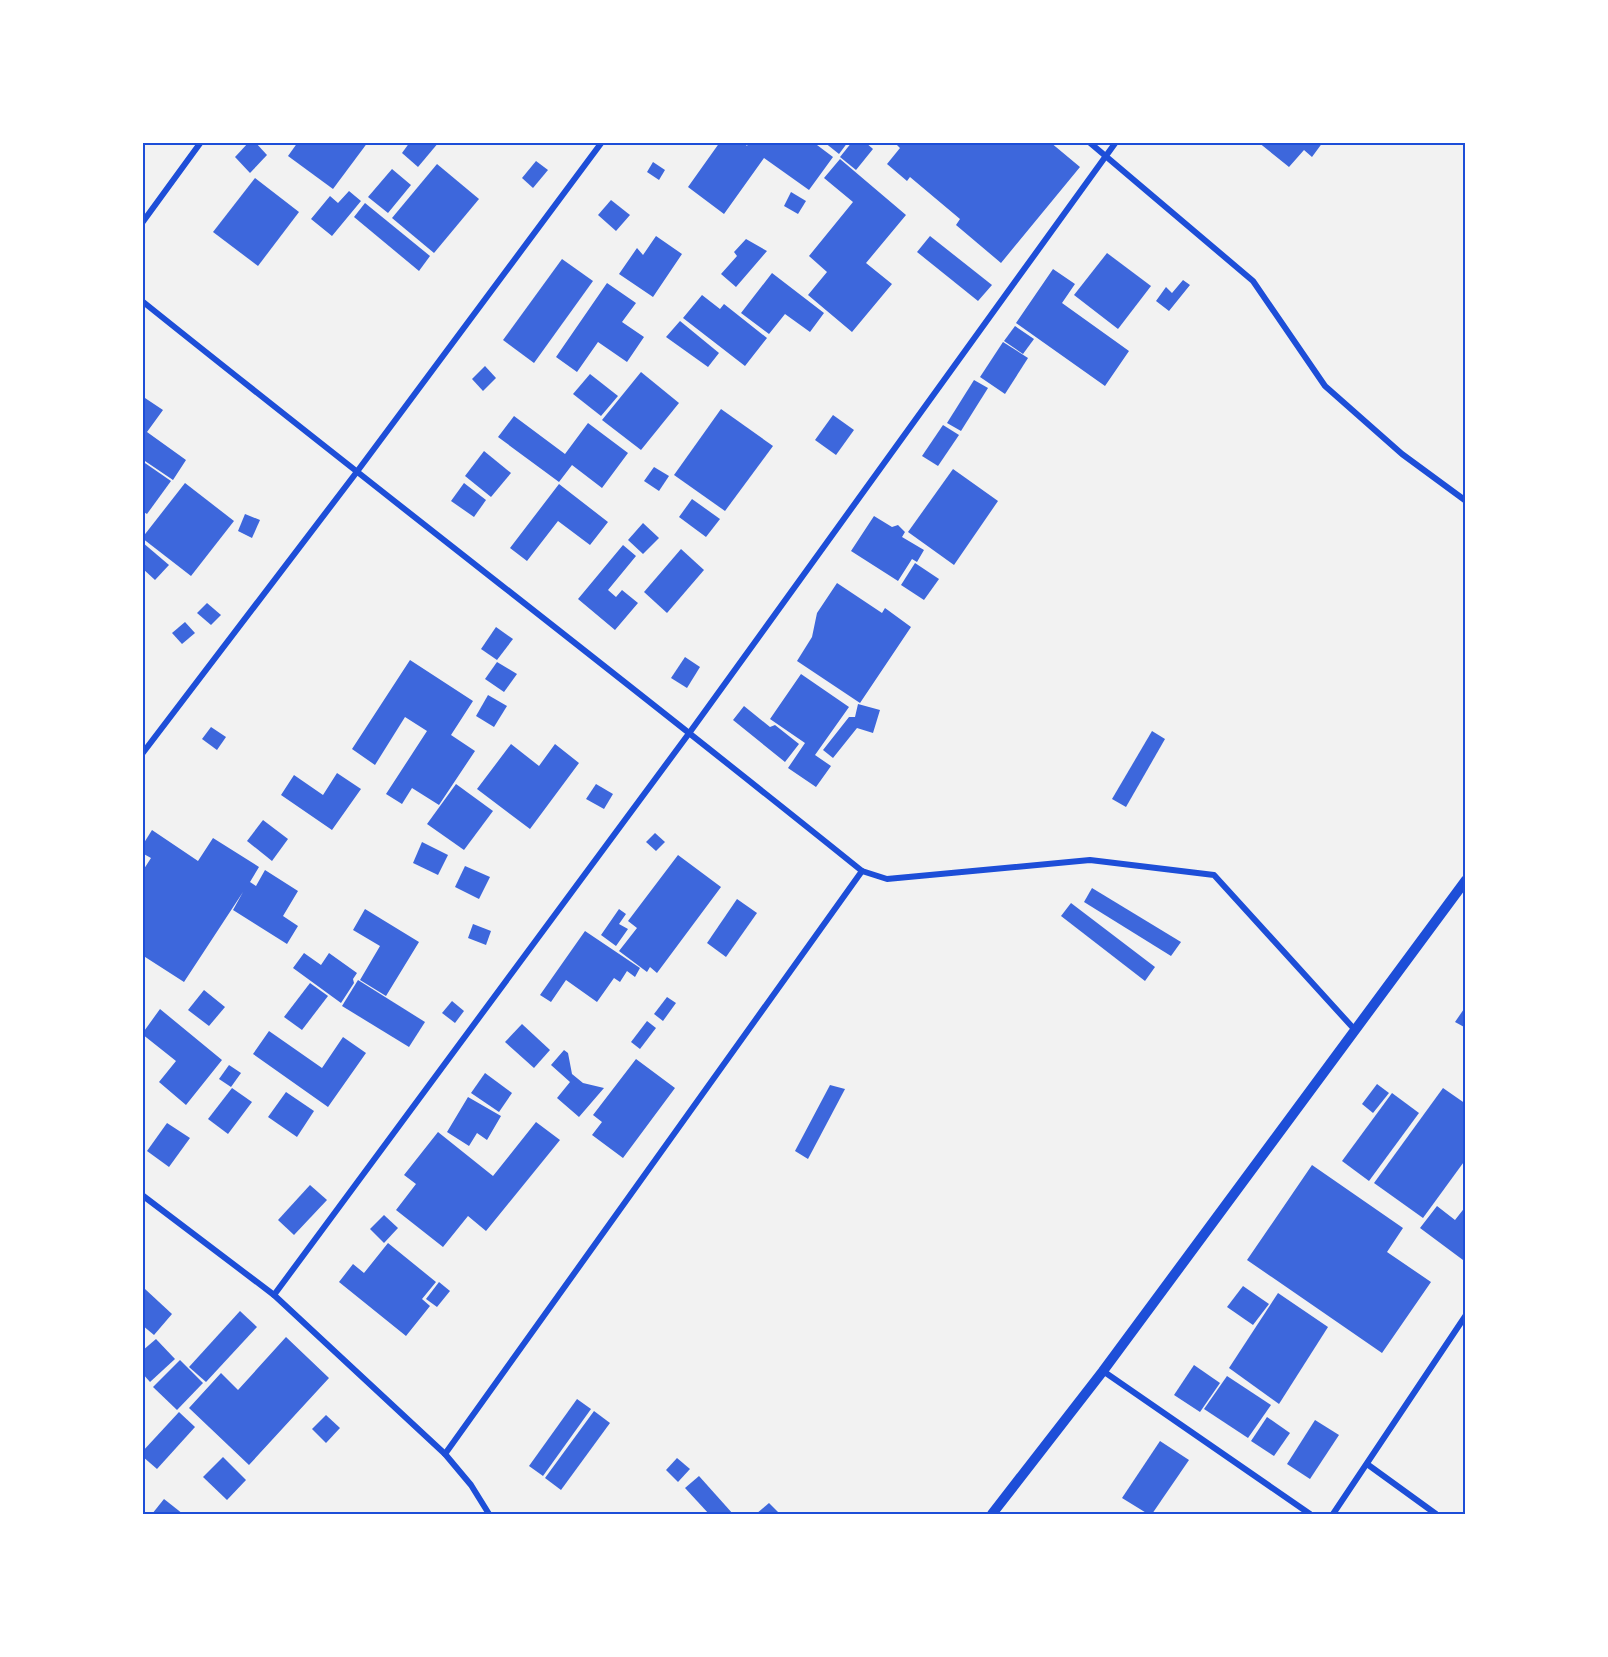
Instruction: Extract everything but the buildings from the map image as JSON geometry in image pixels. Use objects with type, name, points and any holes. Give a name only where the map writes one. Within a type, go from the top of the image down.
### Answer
[{"type":"street","points":[[142,223],[201,142]]},
{"type":"street","points":[[142,754],[356,473],[602,142]]},
{"type":"street","points":[[1089,142],[1253,281],[1325,386],[1402,454],[1466,501]]},
{"type":"street","points":[[274,1294],[690,732],[1116,142]]},
{"type":"street","points":[[142,302],[356,473],[690,732],[862,871],[887,879],[1090,860],[1214,875],[1355,1030]]},
{"type":"street","points":[[445,1454],[862,871]]},
{"type":"street","points":[[992,1515],[1103,1371],[1466,880]]},
{"type":"street","points":[[142,1195],[274,1294],[445,1454],[471,1485],[489,1515]]},
{"type":"street","points":[[1333,1515],[1466,1315]]},
{"type":"street","points":[[1103,1371],[1310,1515]]},
{"type":"street","points":[[1367,1464],[1436,1515]]}]
